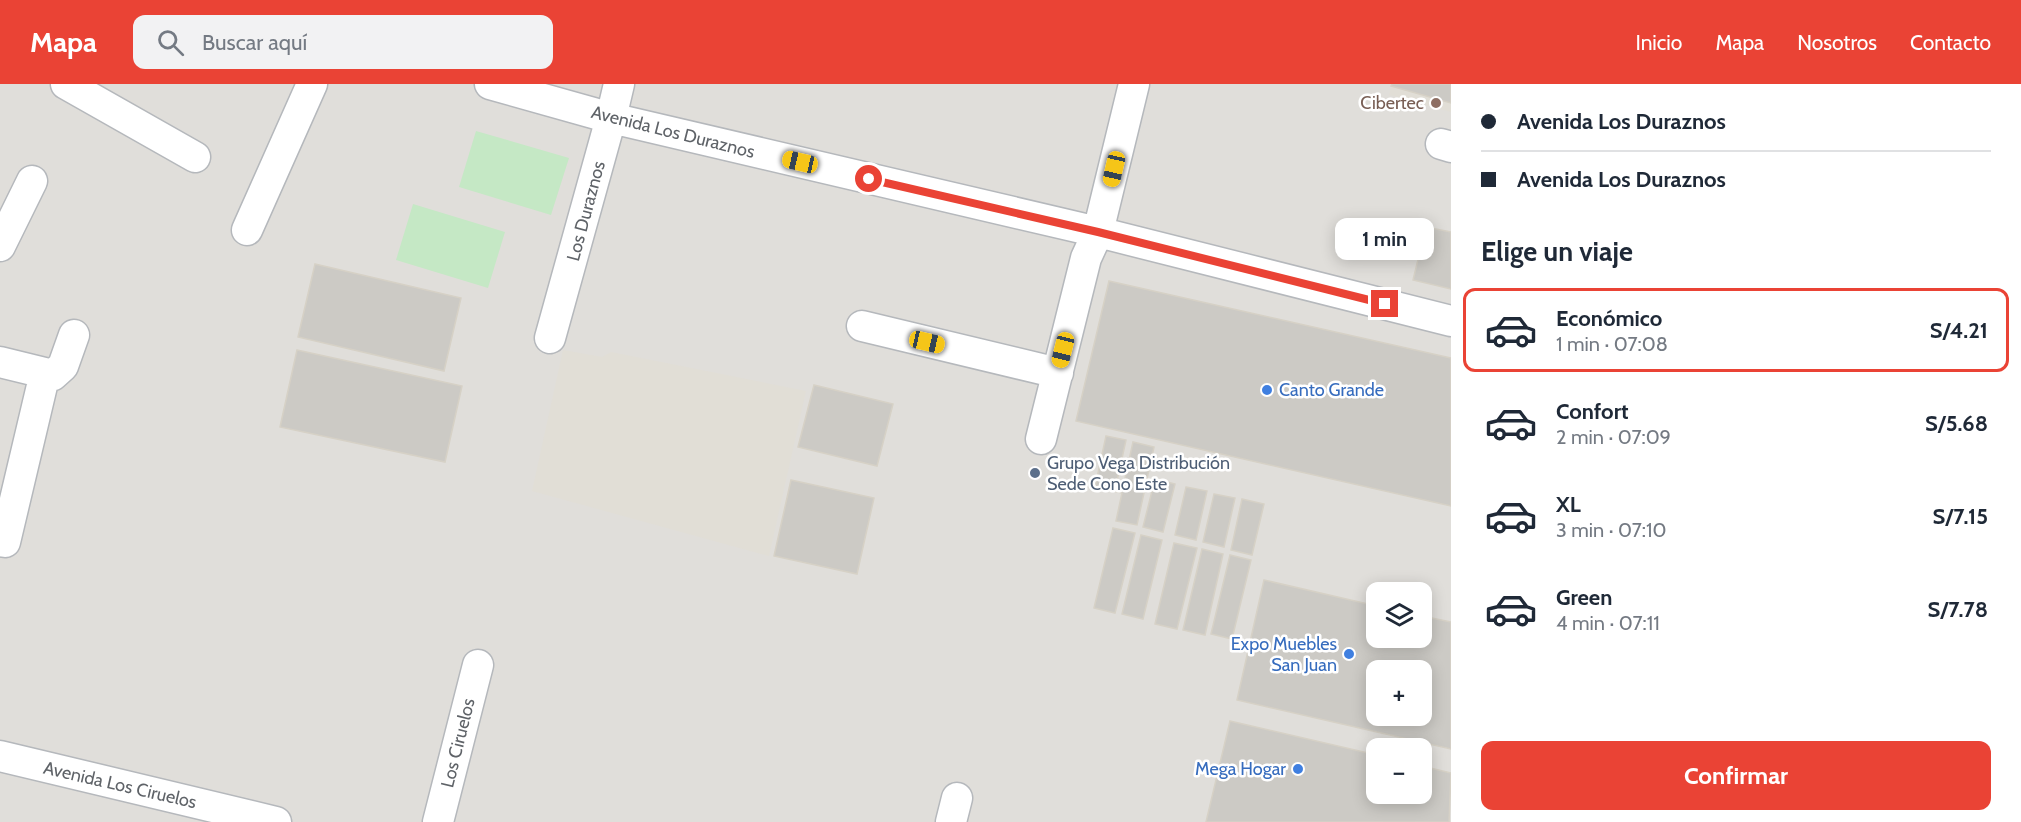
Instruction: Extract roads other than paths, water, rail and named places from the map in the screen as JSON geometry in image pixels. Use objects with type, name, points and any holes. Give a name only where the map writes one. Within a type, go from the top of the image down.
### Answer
[{"type":"street","points":[[66,84],[195,157]]},
{"type":"street","points":[[247,230],[312,84]]},
{"type":"street","name":"Avenida Los Duraznos","points":[[490,84],[611,118],[1098,232],[1451,321]]},
{"type":"street","name":"Los Duraznos","points":[[550,338],[619,84]]},
{"type":"street","points":[[1041,439],[1086,258],[1098,232],[1134,84]]},
{"type":"street","points":[[0,246],[32,182]]},
{"type":"street","points":[[862,326],[1058,373]]},
{"type":"street","points":[[0,362],[53,375],[63,366],[74,335]]},
{"type":"street","points":[[5,542],[45,373]]},
{"type":"street","name":"Los Ciruelos","points":[[438,822],[477,665]]},
{"type":"street","name":"Avenida Los Ciruelos","points":[[0,756],[276,822]]},
{"type":"place","name":"Cibertec","points":[[1436,103]]},
{"type":"place","name":"Canto Grande","points":[[1267,390]]},
{"type":"place","name":"Grupo Vega Distribución Sede Cono Este","points":[[1035,473]]},
{"type":"place","name":"Expo Muebles San Juan","points":[[1349,654]]},
{"type":"place","name":"Mega Hogar","points":[[1298,769]]}]
